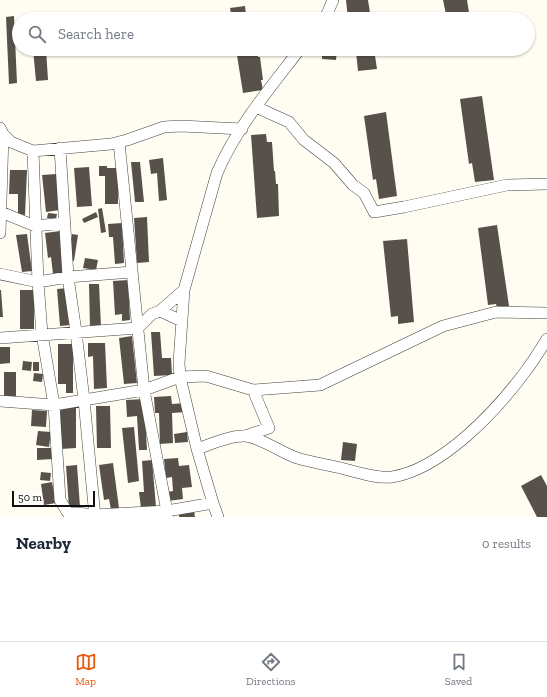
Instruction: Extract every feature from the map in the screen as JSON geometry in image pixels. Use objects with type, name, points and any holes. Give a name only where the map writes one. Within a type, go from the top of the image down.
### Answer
[{"type":"street","points":[[328,12],[333,0]]},
{"type":"street","points":[[218,517],[212,502],[197,449],[180,377],[179,363],[184,290],[222,160],[256,106],[295,56]]},
{"type":"street","points":[[256,106],[289,122],[304,140],[334,163],[353,185],[364,193],[374,212],[507,185],[547,184]]},
{"type":"street","points":[[2,131],[11,142],[33,151],[119,142],[164,127],[181,126],[242,129]]},
{"type":"street","points":[[0,233],[2,131]]},
{"type":"street","points":[[119,142],[144,390],[167,514]]},
{"type":"street","points":[[60,148],[68,277],[84,400],[95,516]]},
{"type":"street","points":[[33,151],[35,226],[42,334],[54,405],[60,500],[68,513],[95,516],[167,514],[212,502]]},
{"type":"street","points":[[1,212],[35,226],[64,223]]},
{"type":"street","points":[[0,274],[38,282],[68,277],[132,272]]},
{"type":"street","points":[[0,338],[138,328],[152,314],[160,311],[184,290]]},
{"type":"street","points":[[160,311],[182,321]]},
{"type":"street","points":[[0,401],[54,405],[144,390],[180,377],[206,376],[253,390],[320,385],[444,326],[496,312],[547,313]]},
{"type":"street","points":[[245,436],[258,440],[296,458],[375,476],[391,478],[406,474],[420,469],[450,451],[486,418],[525,372],[547,339]]},
{"type":"street","points":[[197,449],[229,438],[245,436],[269,428],[253,390]]},
{"type":"building","points":[[346,0],[368,0],[370,12],[347,12]]},
{"type":"building","points":[[443,0],[467,0],[469,12],[446,12]]},
{"type":"building","points":[[245,6],[246,12],[231,12],[230,8]]},
{"type":"building","points":[[12,16],[12,56],[16,56],[17,83],[9,84],[6,17]]},
{"type":"building","points":[[34,56],[46,56],[48,80],[36,81]]},
{"type":"building","points":[[237,56],[258,56],[260,57],[263,90],[243,93]]},
{"type":"building","points":[[322,56],[336,56],[336,60],[322,59]]},
{"type":"building","points":[[356,56],[375,56],[377,69],[358,71]]},
{"type":"building","points":[[482,96],[494,180],[475,182],[472,163],[469,164],[460,99]]},
{"type":"building","points":[[386,112],[397,196],[379,199],[376,179],[373,180],[364,116]]},
{"type":"building","points":[[266,134],[267,142],[272,142],[274,171],[276,184],[278,184],[279,216],[257,218],[251,135]]},
{"type":"building","points":[[163,158],[167,200],[159,201],[157,173],[151,174],[149,160]]},
{"type":"building","points":[[131,162],[140,162],[144,202],[135,202]]},
{"type":"building","points":[[99,166],[118,168],[118,204],[105,204],[105,176],[99,176]]},
{"type":"building","points":[[89,167],[92,206],[77,207],[74,168]]},
{"type":"building","points":[[10,170],[27,170],[25,215],[18,214],[18,194],[9,194]]},
{"type":"building","points":[[56,174],[60,210],[46,212],[42,175]]},
{"type":"building","points":[[102,208],[106,232],[101,233],[98,209]]},
{"type":"building","points":[[96,212],[98,217],[84,223],[82,219]]},
{"type":"building","points":[[48,213],[57,214],[56,219],[47,218]]},
{"type":"building","points":[[147,217],[149,262],[137,263],[134,218]]},
{"type":"building","points":[[122,223],[124,263],[115,264],[113,237],[109,237],[108,224]]},
{"type":"building","points":[[497,225],[509,306],[497,308],[496,304],[488,305],[478,228]]},
{"type":"building","points":[[60,231],[65,272],[53,274],[51,257],[48,258],[45,233]]},
{"type":"building","points":[[27,234],[32,271],[22,272],[16,235]]},
{"type":"building","points":[[72,234],[78,235],[74,261],[68,260]]},
{"type":"building","points":[[407,239],[414,322],[398,324],[398,316],[391,317],[383,241]]},
{"type":"building","points":[[85,258],[98,260],[96,270],[83,268]]},
{"type":"building","points":[[128,280],[130,320],[122,321],[122,314],[115,315],[113,281]]},
{"type":"building","points":[[89,284],[99,284],[101,327],[90,328]]},
{"type":"building","points":[[68,288],[71,325],[60,326],[57,289]]},
{"type":"building","points":[[1,290],[3,317],[0,317]]},
{"type":"building","points":[[20,290],[34,290],[34,329],[20,329]]},
{"type":"building","points":[[151,332],[160,332],[162,358],[171,358],[172,375],[154,376]]},
{"type":"building","points":[[132,336],[137,383],[124,384],[119,338]]},
{"type":"building","points":[[88,343],[105,343],[107,388],[94,389],[93,356],[88,357]]},
{"type":"building","points":[[58,344],[73,344],[73,393],[66,393],[66,384],[58,384]]},
{"type":"building","points":[[0,347],[10,347],[10,363],[0,364]]},
{"type":"building","points":[[23,361],[32,362],[31,371],[22,370]]},
{"type":"building","points":[[33,362],[39,362],[39,371],[33,371]]},
{"type":"building","points":[[4,372],[16,372],[16,397],[4,397]]},
{"type":"building","points":[[34,373],[43,374],[42,382],[33,381]]},
{"type":"building","points":[[171,396],[172,404],[185,403],[185,412],[172,413],[173,443],[160,444],[159,413],[155,413],[154,397]]},
{"type":"building","points":[[144,399],[147,450],[139,450],[137,416],[127,417],[126,400]]},
{"type":"building","points":[[96,406],[110,406],[111,448],[97,448]]},
{"type":"building","points":[[60,407],[76,407],[76,448],[61,449]]},
{"type":"building","points":[[32,410],[47,411],[46,427],[31,426]]},
{"type":"building","points":[[134,427],[139,481],[128,483],[122,428]]},
{"type":"building","points":[[38,431],[51,432],[49,447],[36,445]]},
{"type":"building","points":[[187,432],[188,442],[175,443],[174,434]]},
{"type":"building","points":[[343,442],[357,444],[355,461],[341,460]]},
{"type":"building","points":[[37,448],[53,448],[53,459],[37,460]]},
{"type":"building","points":[[178,458],[179,466],[189,465],[192,487],[182,488],[183,499],[168,501],[167,492],[173,491],[172,477],[166,478],[164,459]]},
{"type":"building","points":[[152,460],[156,507],[141,508],[139,492],[144,492],[142,461]]},
{"type":"building","points":[[113,463],[119,508],[111,510],[109,499],[104,500],[99,465]]},
{"type":"building","points":[[77,465],[80,507],[69,508],[66,466]]},
{"type":"building","points":[[41,472],[51,473],[50,481],[40,480]]},
{"type":"building","points":[[541,475],[547,486],[547,517],[537,517],[521,486]]},
{"type":"building","points":[[52,482],[56,503],[44,505],[41,484]]},
{"type":"building","points":[[194,511],[195,517],[179,517],[179,513]]}]
